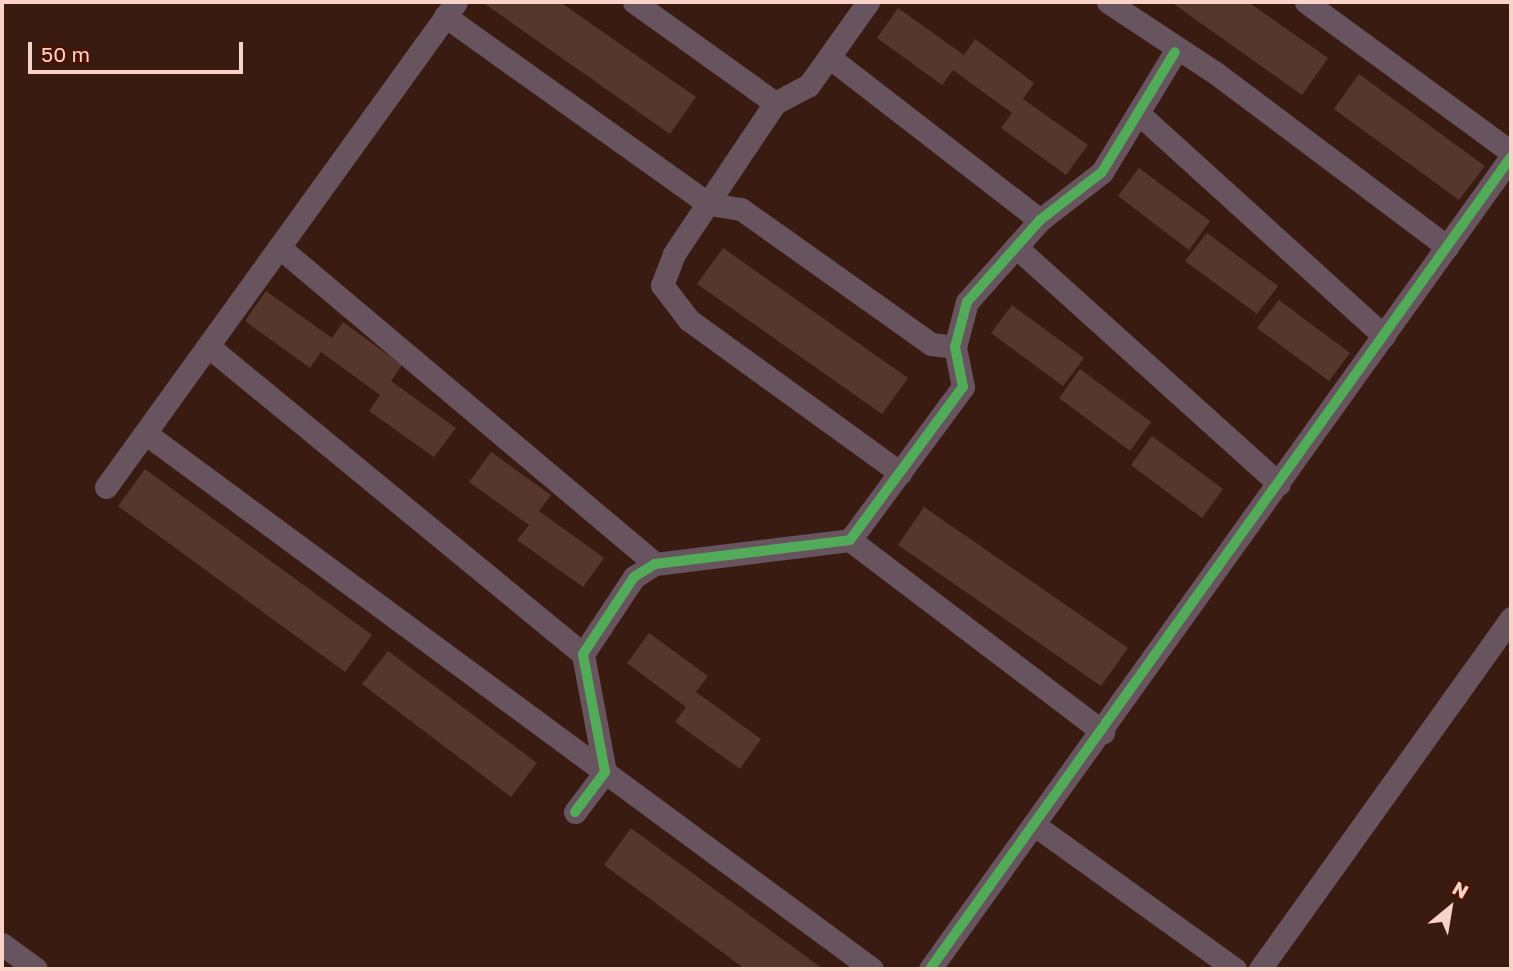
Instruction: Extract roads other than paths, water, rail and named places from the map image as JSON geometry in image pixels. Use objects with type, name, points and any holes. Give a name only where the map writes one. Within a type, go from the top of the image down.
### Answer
[{"type":"street","points":[[634,2],[775,103]]},
{"type":"street","points":[[868,2],[809,85],[775,103],[674,254],[662,285],[689,320],[900,473]]},
{"type":"street","points":[[1108,2],[1175,52],[1217,74],[1447,247]]},
{"type":"street","points":[[930,969],[1036,826],[1511,155],[1306,2]]},
{"type":"street","points":[[106,487],[450,9],[709,204],[741,209],[931,344],[955,347]]},
{"type":"street","points":[[850,540],[963,387],[955,347],[967,302],[1040,220],[1102,172],[1175,52]]},
{"type":"street","points":[[830,57],[1040,220]]},
{"type":"street","points":[[1138,113],[1384,336]]},
{"type":"street","points":[[279,247],[655,564]]},
{"type":"street","points":[[1016,247],[1279,484]]},
{"type":"street","points":[[208,346],[583,654],[605,772],[575,812]]},
{"type":"street","points":[[145,433],[872,969]]},
{"type":"street","points":[[583,654],[634,577],[655,564],[850,540],[1103,732]]},
{"type":"street","points":[[1260,969],[1511,618]]},
{"type":"street","points":[[1036,826],[1235,969]]},
{"type":"street","points":[[2,944],[36,969]]}]
